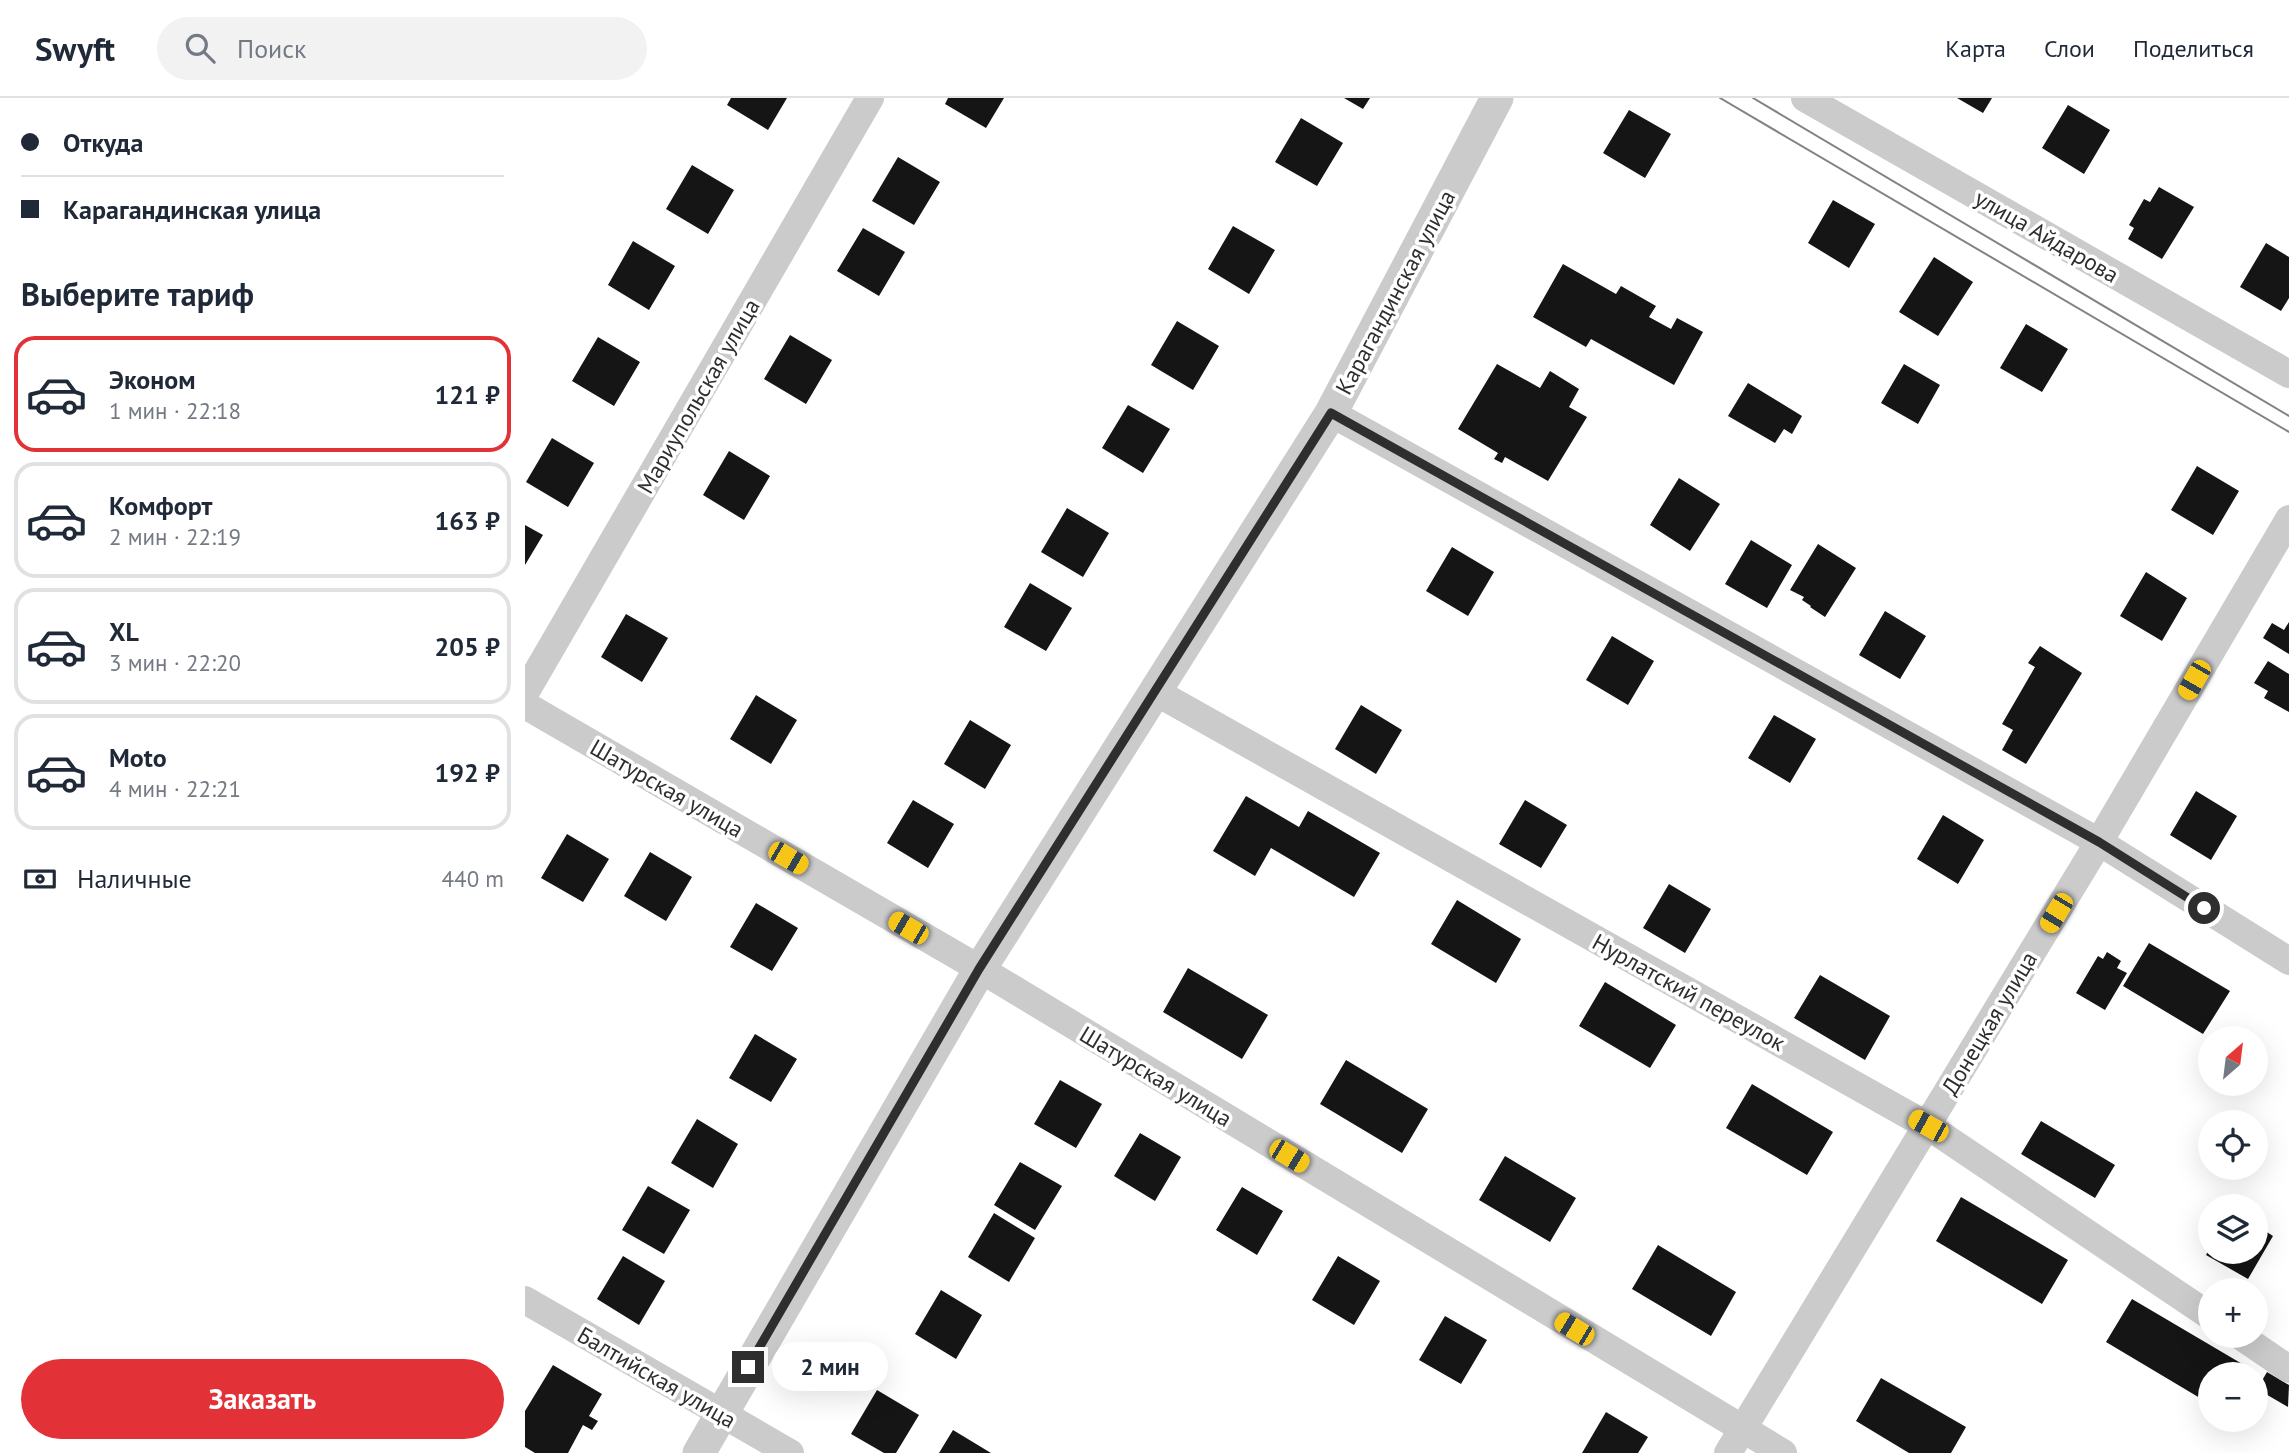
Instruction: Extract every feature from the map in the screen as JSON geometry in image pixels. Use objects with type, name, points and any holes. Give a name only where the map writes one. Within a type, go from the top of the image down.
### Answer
[{"type":"street","name":"Мариупольская улица","points":[[525,693],[870,98]]},
{"type":"street","name":"Карагандинская улица","points":[[699,1453],[979,969],[1331,413],[1497,98]]},
{"type":"street","name":"улица Айдарова","points":[[1805,98],[2289,374]]},
{"type":"street","points":[[1331,413],[2099,842],[2289,961]]},
{"type":"street","name":"Донецкая улица","points":[[1735,1441],[2099,842],[2289,519]]},
{"type":"street","name":"Нурлатский переулок","points":[[1154,691],[1928,1126],[2198,1308]]},
{"type":"street","name":"Шатурская улица","points":[[525,705],[979,969],[1735,1441],[1783,1453]]},
{"type":"street","name":"Балтийская улица","points":[[525,1300],[790,1453]]},
{"type":"street","points":[[2258,1348],[2289,1369]]},
{"type":"building","points":[[731,98],[787,98],[768,130],[727,105]]},
{"type":"building","points":[[948,98],[1004,98],[986,128],[945,104]]},
{"type":"building","points":[[1344,98],[1370,98],[1363,109]]},
{"type":"building","points":[[1957,98],[1992,98],[1983,113]]},
{"type":"building","points":[[2068,105],[2110,130],[2084,174],[2042,148]]},
{"type":"building","points":[[1629,110],[1671,134],[1645,178],[1603,153]]},
{"type":"building","points":[[1301,118],[1343,143],[1317,186],[1275,162]]},
{"type":"building","points":[[898,157],[940,182],[914,225],[872,201]]},
{"type":"building","points":[[692,165],[734,190],[708,234],[666,209]]},
{"type":"building","points":[[2159,187],[2194,207],[2162,259],[2128,239],[2134,228],[2129,225],[2144,199],[2150,202]]},
{"type":"building","points":[[1833,200],[1875,224],[1849,268],[1808,243]]},
{"type":"building","points":[[1233,226],[1275,250],[1249,294],[1208,269]]},
{"type":"building","points":[[863,228],[905,252],[879,296],[837,271]]},
{"type":"building","points":[[633,241],[675,266],[649,310],[608,285]]},
{"type":"building","points":[[2266,243],[2289,257],[2289,298],[2281,311],[2240,287]]},
{"type":"building","points":[[1934,257],[1973,282],[1938,336],[1899,312]]},
{"type":"building","points":[[1563,264],[1616,294],[1621,286],[1656,306],[1649,317],[1671,329],[1677,318],[1703,332],[1674,385],[1591,339],[1586,347],[1533,317]]},
{"type":"building","points":[[1177,321],[1219,346],[1193,390],[1151,365]]},
{"type":"building","points":[[2026,324],[2068,349],[2042,392],[2000,368]]},
{"type":"building","points":[[790,335],[832,360],[806,404],[764,379]]},
{"type":"building","points":[[598,337],[640,362],[614,406],[572,381]]},
{"type":"building","points":[[1497,364],[1540,388],[1550,371],[1579,389],[1569,407],[1587,417],[1548,481],[1505,457],[1502,463],[1494,459],[1498,453],[1458,429]]},
{"type":"building","points":[[1904,364],[1940,385],[1918,424],[1881,403]]},
{"type":"building","points":[[1748,383],[1802,416],[1792,434],[1784,429],[1775,443],[1728,416]]},
{"type":"building","points":[[1128,405],[1170,429],[1143,473],[1102,448]]},
{"type":"building","points":[[552,438],[594,463],[568,507],[526,482]]},
{"type":"building","points":[[729,451],[770,476],[744,520],[703,495]]},
{"type":"building","points":[[2197,466],[2239,491],[2213,535],[2171,510]]},
{"type":"building","points":[[1679,478],[1720,504],[1690,551],[1650,525]]},
{"type":"building","points":[[1067,508],[1109,533],[1083,577],[1041,552]]},
{"type":"building","points":[[525,525],[543,535],[525,565]]},
{"type":"building","points":[[1751,540],[1792,565],[1767,608],[1725,584]]},
{"type":"building","points":[[1818,544],[1856,568],[1825,617],[1802,600],[1804,597],[1790,590]]},
{"type":"building","points":[[1452,547],[1494,572],[1468,616],[1426,591]]},
{"type":"building","points":[[2146,572],[2187,598],[2162,641],[2120,616]]},
{"type":"building","points":[[1030,583],[1072,608],[1046,651],[1004,627]]},
{"type":"building","points":[[1885,611],[1926,636],[1900,679],[1859,655]]},
{"type":"building","points":[[626,614],[668,638],[642,682],[601,657]]},
{"type":"building","points":[[2289,622],[2289,654],[2263,638],[2272,623],[2284,630]]},
{"type":"building","points":[[1612,636],[1654,661],[1628,705],[1586,680]]},
{"type":"building","points":[[2040,646],[2082,673],[2026,764],[2002,750],[2013,730],[2002,724],[2035,667],[2028,663]]},
{"type":"building","points":[[2268,661],[2289,674],[2289,712],[2264,698],[2268,691],[2254,683]]},
{"type":"building","points":[[756,695],[797,720],[771,764],[730,739]]},
{"type":"building","points":[[1361,705],[1402,730],[1376,774],[1335,749]]},
{"type":"building","points":[[1774,715],[1816,739],[1790,783],[1748,758]]},
{"type":"building","points":[[970,720],[1011,745],[985,789],[944,764]]},
{"type":"building","points":[[2196,791],[2237,816],[2211,860],[2170,835]]},
{"type":"building","points":[[1246,796],[1299,827],[1308,811],[1380,853],[1354,897],[1271,848],[1255,876],[1213,851]]},
{"type":"building","points":[[913,800],[954,824],[928,868],[887,843]]},
{"type":"building","points":[[1525,800],[1567,825],[1541,868],[1499,844]]},
{"type":"building","points":[[1943,815],[1984,840],[1958,884],[1917,859]]},
{"type":"building","points":[[567,834],[609,859],[583,902],[541,878]]},
{"type":"building","points":[[650,852],[692,877],[666,921],[624,896]]},
{"type":"building","points":[[1669,884],[1711,909],[1685,953],[1643,928]]},
{"type":"building","points":[[1457,900],[1521,939],[1496,983],[1431,944]]},
{"type":"building","points":[[756,903],[798,928],[772,971],[730,947]]},
{"type":"building","points":[[2149,943],[2230,991],[2208,1026],[2198,1026],[2198,1031],[2123,986]]},
{"type":"building","points":[[2107,952],[2121,961],[2117,968],[2127,973],[2105,1010],[2076,993],[2098,956],[2103,959]]},
{"type":"building","points":[[1188,968],[1268,1015],[1242,1059],[1163,1012]]},
{"type":"building","points":[[1820,975],[1890,1016],[1865,1060],[1794,1018]]},
{"type":"building","points":[[1605,982],[1676,1025],[1650,1068],[1579,1026]]},
{"type":"building","points":[[755,1034],[797,1059],[771,1102],[729,1078]]},
{"type":"building","points":[[1346,1060],[1428,1109],[1402,1153],[1320,1104]]},
{"type":"building","points":[[1060,1080],[1102,1104],[1076,1148],[1034,1124]]},
{"type":"building","points":[[1752,1084],[1833,1132],[1807,1175],[1726,1128]]},
{"type":"building","points":[[697,1119],[738,1144],[713,1188],[671,1163]]},
{"type":"building","points":[[2041,1121],[2115,1165],[2095,1198],[2021,1154]]},
{"type":"building","points":[[1140,1133],[1181,1157],[1155,1201],[1114,1176]]},
{"type":"building","points":[[1505,1156],[1576,1198],[1550,1242],[1479,1200]]},
{"type":"building","points":[[1020,1162],[1062,1186],[1035,1230],[994,1205]]},
{"type":"building","points":[[648,1186],[690,1210],[664,1254],[622,1230]]},
{"type":"building","points":[[1242,1187],[1283,1211],[1257,1255],[1216,1230]]},
{"type":"building","points":[[1961,1197],[2068,1260],[2042,1304],[1936,1241]]},
{"type":"building","points":[[994,1213],[1035,1238],[1009,1282],[968,1257]]},
{"type":"building","points":[[1658,1245],[1736,1292],[1711,1336],[1632,1289]]},
{"type":"building","points":[[623,1256],[665,1281],[639,1325],[597,1299]]},
{"type":"building","points":[[1338,1256],[1380,1281],[1354,1325],[1312,1300]]},
{"type":"building","points":[[2222,1264],[2257,1264],[2246,1278]]},
{"type":"building","points":[[941,1290],[982,1315],[956,1359],[915,1334]]},
{"type":"building","points":[[2132,1299],[2198,1338],[2198,1348],[2215,1348],[2239,1362],[2198,1362],[2198,1397],[2106,1342]]},
{"type":"building","points":[[1445,1316],[1487,1340],[1461,1384],[1419,1360]]},
{"type":"building","points":[[553,1365],[602,1394],[589,1416],[598,1421],[592,1430],[583,1425],[568,1453],[535,1453],[525,1447],[525,1411]]},
{"type":"building","points":[[2268,1373],[2289,1385],[2288,1407],[2268,1395]]},
{"type":"building","points":[[1881,1378],[1966,1427],[1951,1453],[1909,1453],[1856,1421]]},
{"type":"building","points":[[877,1390],[919,1415],[896,1453],[884,1453],[851,1434]]},
{"type":"building","points":[[1606,1412],[1648,1437],[1638,1453],[1582,1453]]},
{"type":"building","points":[[953,1430],[991,1453],[939,1453]]},
{"type":"tram line","points":[[1720,98],[2289,432]]},
{"type":"tram line","points":[[1753,98],[2289,416]]},
{"type":"route","points":[[748,1367],[979,969],[1331,413],[2099,842],[2204,908]]}]
